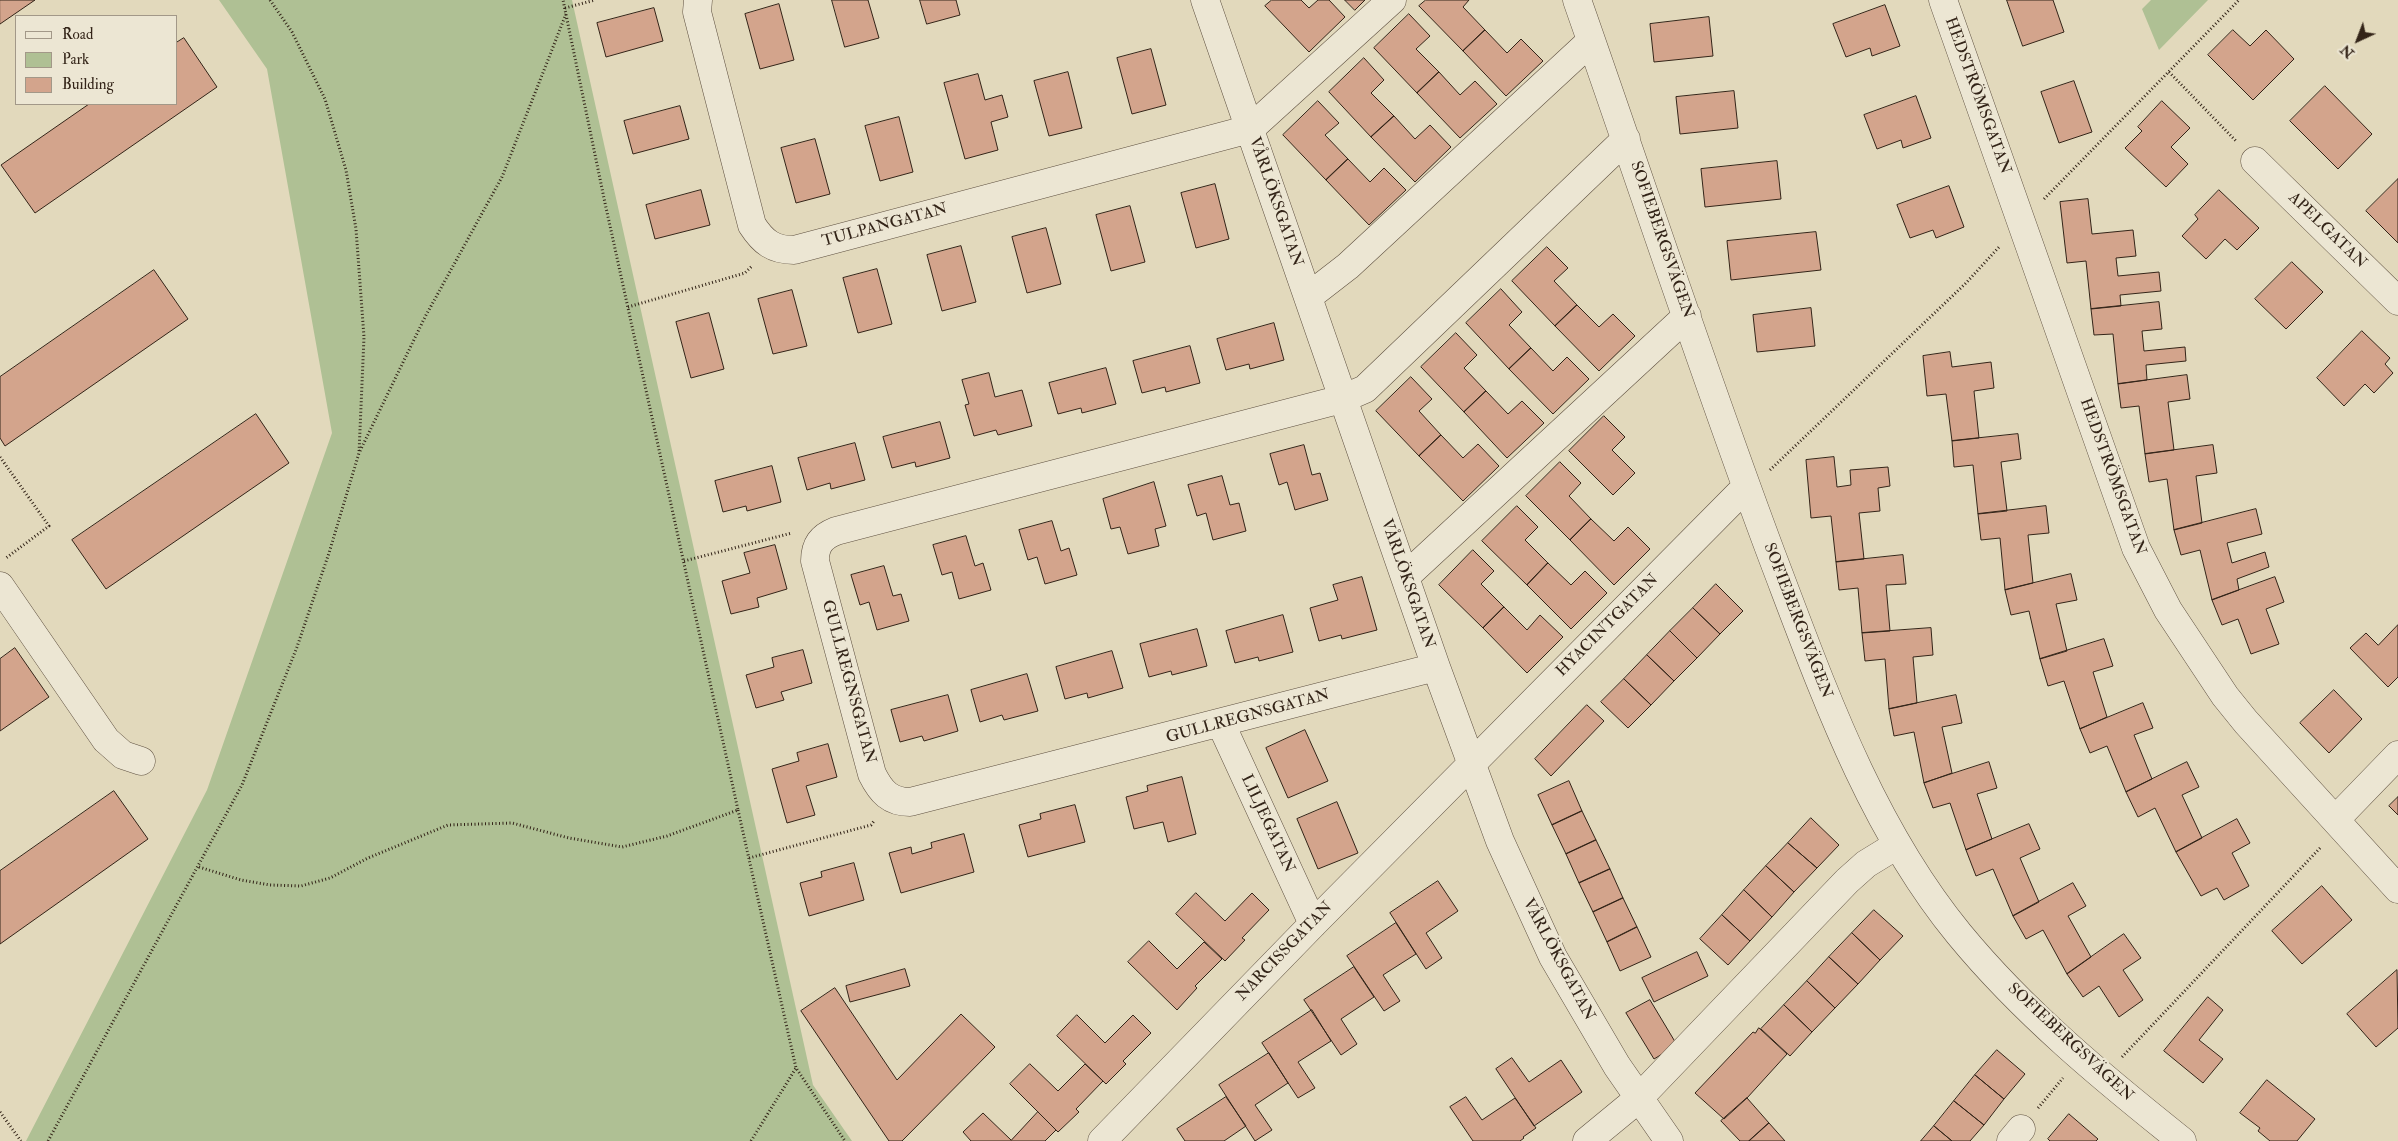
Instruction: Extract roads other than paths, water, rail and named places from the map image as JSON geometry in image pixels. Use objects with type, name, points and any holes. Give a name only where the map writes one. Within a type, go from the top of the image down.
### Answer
[{"type":"street","name":"TULPANGATAN","points":[[698,0],[697,12],[752,225],[761,238],[770,246],[782,250],[794,250],[1250,129]]},
{"type":"street","name":"VÅRLÖKSGATAN","points":[[1205,0],[1470,765],[1500,841],[1553,957],[1638,1099],[1669,1141]]},
{"type":"street","points":[[1250,129],[1392,0]]},
{"type":"street","name":"SOFIEBERGSVÄGEN","points":[[1576,0],[1688,316],[1746,488],[1819,682],[1871,796],[1897,845],[1959,934],[2031,1011],[2103,1077],[2182,1141]]},
{"type":"street","name":"HEDSTRÖMSGATAN","points":[[1943,0],[2136,548],[2151,580],[2225,696],[2246,722],[2398,889]]},
{"type":"street","points":[[1308,297],[1348,266],[1591,41]]},
{"type":"street","points":[[1342,399],[1365,389],[1626,139]]},
{"type":"street","name":"APELGATAN","points":[[2255,161],[2398,301]]},
{"type":"street","points":[[1405,577],[1688,316]]},
{"type":"street","name":"GULLREGNSGATAN","points":[[1342,399],[836,531],[822,538],[818,544],[815,560],[872,774],[878,785],[892,800],[910,802],[1436,668]]},
{"type":"street","name":"HYACINTGATAN","points":[[1470,765],[1746,488]]},
{"type":"street","points":[[0,586],[106,740],[123,755],[141,761]]},
{"type":"street","name":"LILJEGATAN","points":[[1221,724],[1313,924]]},
{"type":"street","points":[[2336,819],[2398,755]]},
{"type":"street","name":"NARCISSGATAN","points":[[1102,1141],[1470,765]]},
{"type":"street","points":[[1587,1141],[1638,1099],[1847,881],[1866,864],[1897,845]]}]
